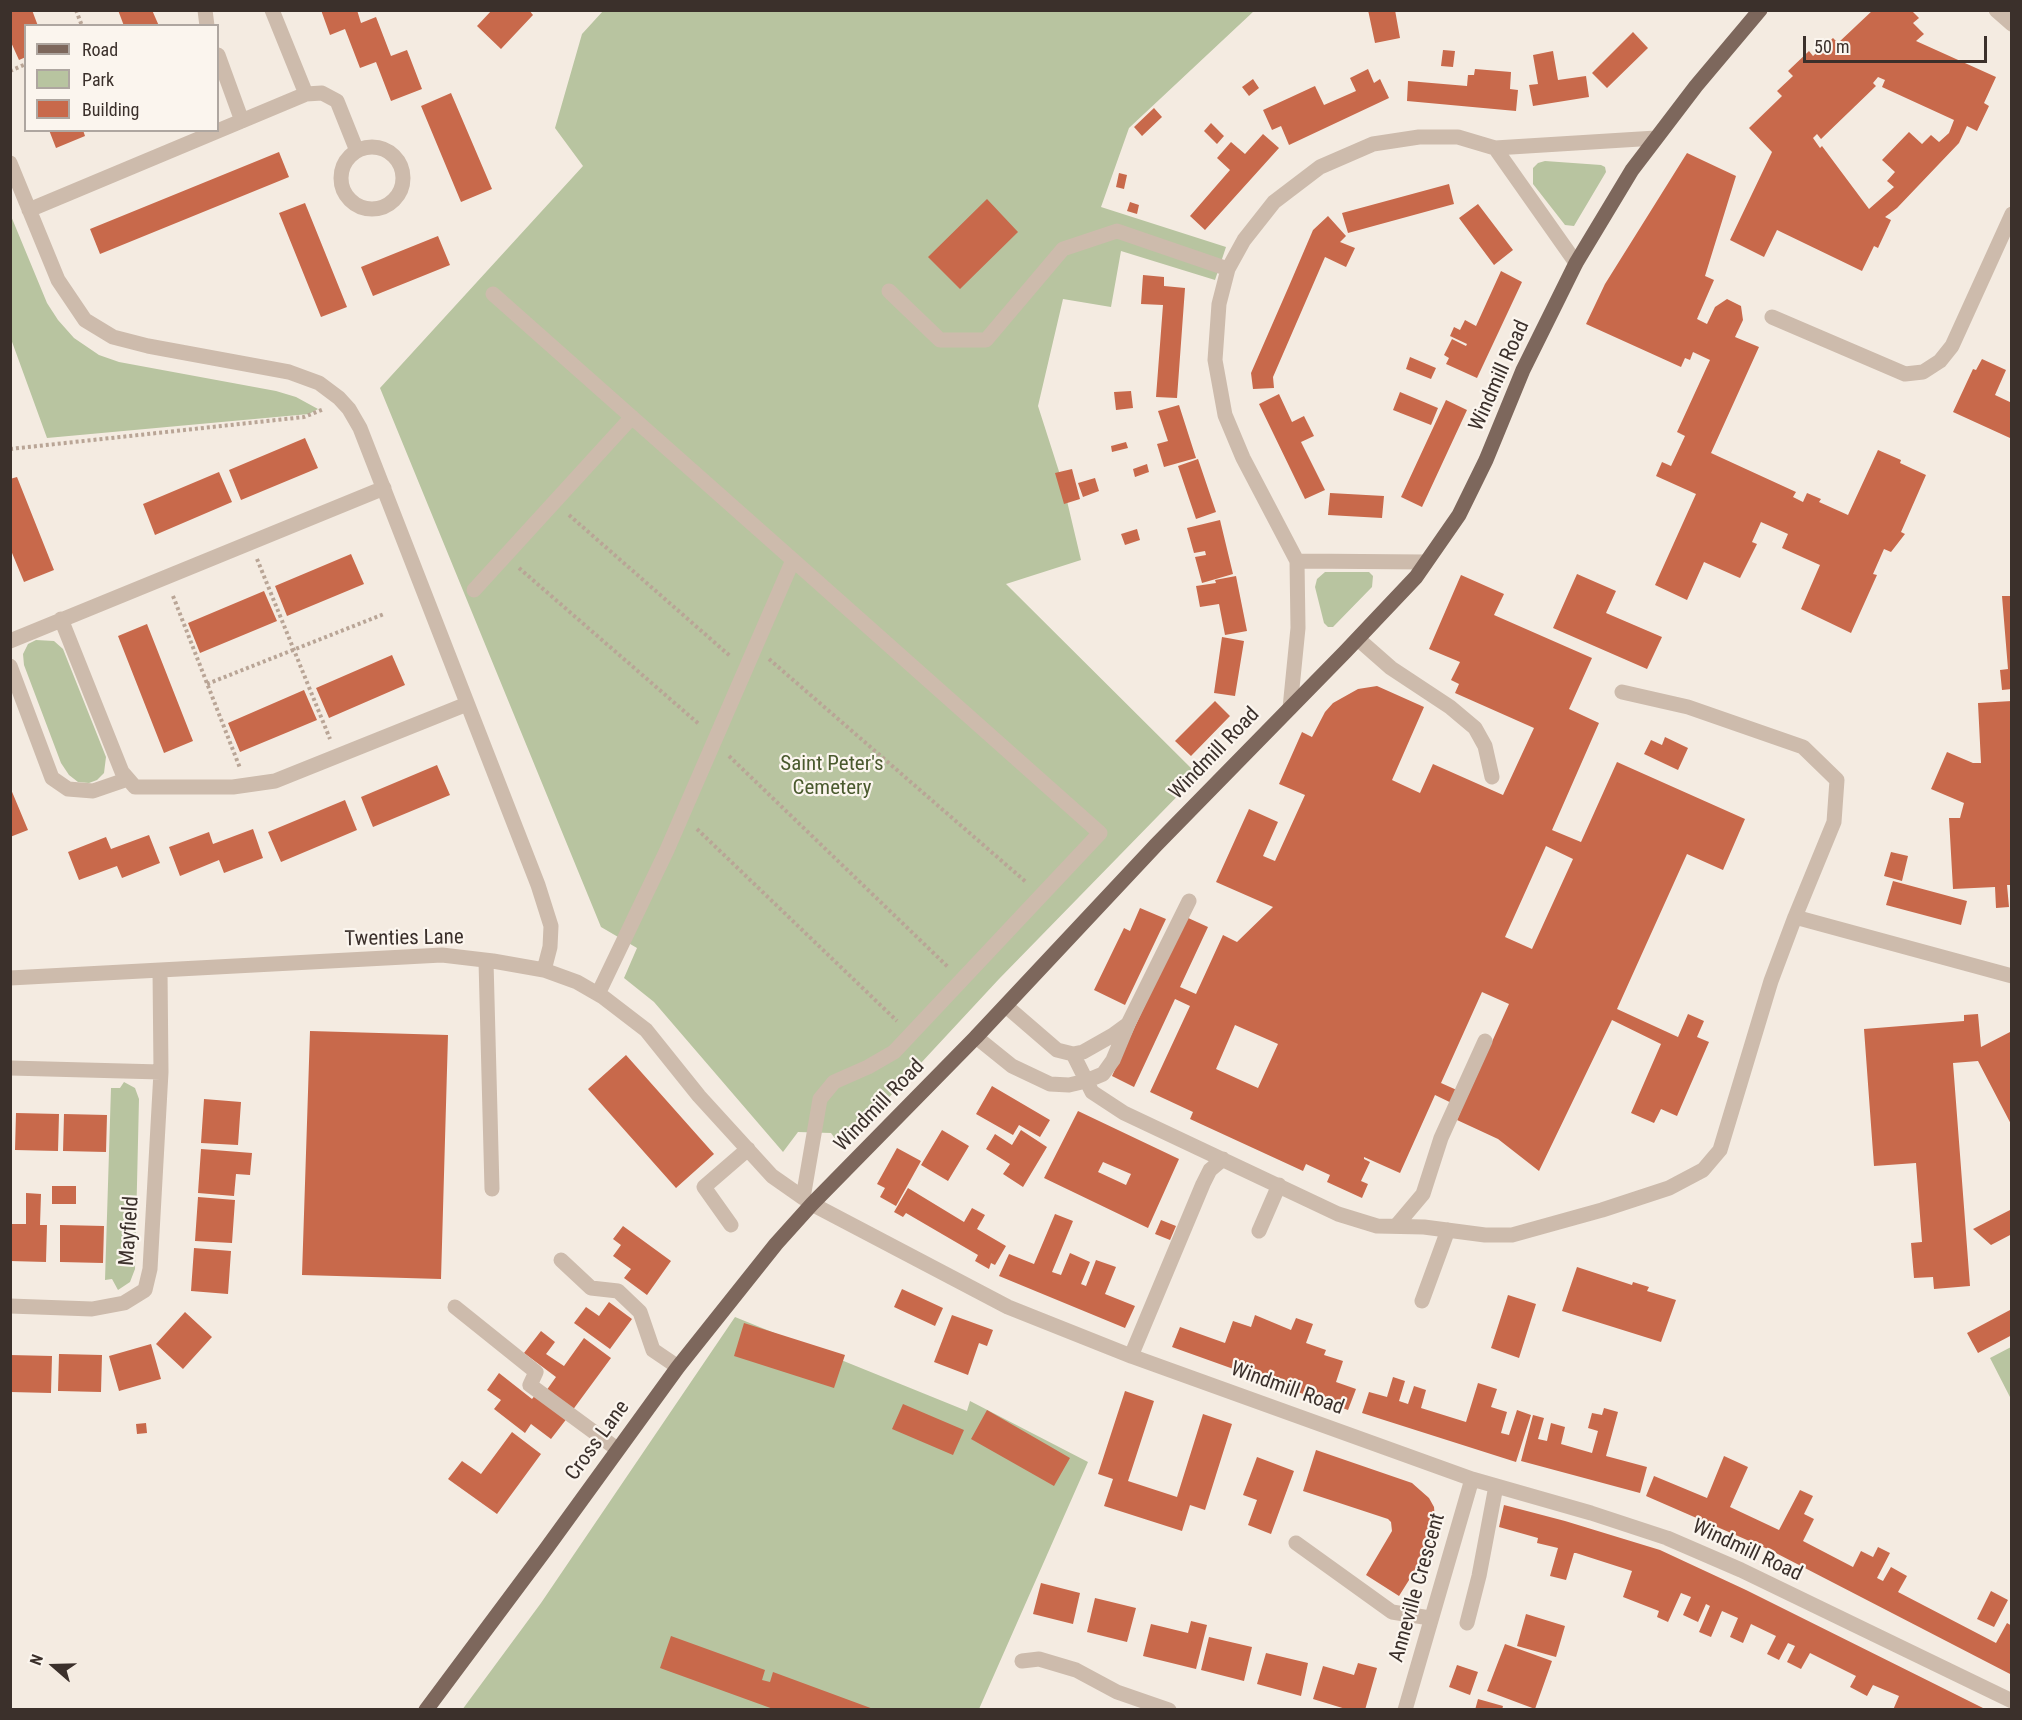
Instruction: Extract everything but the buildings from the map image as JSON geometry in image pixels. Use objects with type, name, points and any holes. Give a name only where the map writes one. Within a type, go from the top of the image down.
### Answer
[{"type":"main road","name":"Windmill Road","points":[[808,1201],[976,1038],[1156,845],[1416,577],[1459,515],[1486,460],[1523,370],[1576,263],[1632,170],[1696,86],[1760,10]]},
{"type":"main road","name":"Cross Lane","points":[[426,1710],[678,1367],[808,1201]]},
{"type":"street","points":[[272,10],[306,94]]},
{"type":"street","points":[[1996,10],[2012,24]]},
{"type":"street","points":[[219,58],[242,120]]},
{"type":"street","points":[[219,130],[306,94],[322,93],[337,101],[357,151]]},
{"type":"street","points":[[29,210],[214,132]]},
{"type":"street","points":[[1290,708],[1298,628],[1297,561],[1243,458],[1225,415],[1215,360],[1219,304],[1228,268],[1244,240],[1274,202],[1320,166],[1373,144],[1419,137],[1458,137],[1495,148],[1656,138]]},
{"type":"street","points":[[374,147],[384,149],[399,163],[403,182],[400,191],[387,206],[374,209],[361,208],[344,193],[340,180],[342,171],[346,160],[357,151],[374,147]]},
{"type":"street","points":[[1495,148],[1576,263]]},
{"type":"street","points":[[10,163],[58,280],[86,320],[113,337],[148,346],[289,372],[319,383],[342,401],[360,428],[538,885],[551,926],[550,946],[544,970]]},
{"type":"street","points":[[1772,317],[1905,374],[1923,372],[1940,361],[1952,346],[2012,214]]},
{"type":"street","points":[[889,291],[940,340],[986,340],[1063,249],[1117,231],[1228,268]]},
{"type":"street","points":[[493,294],[1100,833],[894,1052],[834,1082],[819,1099],[808,1201]]},
{"type":"street","points":[[474,590],[632,417]]},
{"type":"street","points":[[10,641],[384,488]]},
{"type":"street","points":[[597,994],[682,815],[793,560]]},
{"type":"street","points":[[1297,561],[1426,562]]},
{"type":"street","points":[[61,619],[122,772],[135,787],[233,787],[275,781],[467,704]]},
{"type":"street","points":[[1358,639],[1391,668],[1450,707],[1475,728],[1485,746],[1491,777]]},
{"type":"street","points":[[10,666],[52,778],[68,789],[93,791],[128,779]]},
{"type":"street","points":[[1073,1054],[1092,1092],[1124,1113],[1338,1214],[1377,1226],[1512,1235],[1532,1231],[1669,1188],[1703,1170],[1720,1150],[1771,981],[1834,822],[1837,780],[1803,747],[1688,707],[1622,692]]},
{"type":"street","points":[[976,1038],[1012,1066],[1050,1084],[1069,1085],[1103,1074],[1113,1060],[1128,1024],[1189,901]]},
{"type":"street","points":[[1795,917],[2012,976]]},
{"type":"street","name":"Twenties Lane","points":[[11,975],[441,956],[544,970],[577,982],[646,1030],[699,1096],[772,1176],[808,1201]]},
{"type":"street","points":[[486,961],[492,1189]]},
{"type":"street","name":"Mayfield","points":[[10,1306],[92,1309],[124,1303],[145,1290],[150,1269],[161,1072],[160,970]]},
{"type":"street","points":[[1006,1005],[1057,1050],[1073,1054],[1083,1052],[1128,1024]]},
{"type":"street","points":[[1396,1226],[1424,1194],[1441,1138],[1485,1041]]},
{"type":"street","points":[[10,1068],[161,1072]]},
{"type":"street","points":[[731,1225],[704,1187],[748,1149]]},
{"type":"street","points":[[1131,1356],[1203,1184],[1210,1170],[1223,1159]]},
{"type":"street","points":[[1259,1231],[1279,1185]]},
{"type":"street","name":"Windmill Road","points":[[808,1201],[1008,1306],[1131,1356],[1472,1479],[1591,1512],[1667,1538],[1752,1575],[2012,1701]]},
{"type":"street","points":[[1422,1301],[1448,1230]]},
{"type":"street","points":[[561,1260],[591,1288],[618,1291],[640,1312],[653,1350],[678,1367]]},
{"type":"street","points":[[455,1307],[536,1372],[530,1385],[617,1449]]},
{"type":"street","name":"Anneville Crescent","points":[[1405,1710],[1472,1479]]},
{"type":"street","points":[[1467,1623],[1479,1576],[1496,1486]]},
{"type":"street","points":[[1296,1543],[1392,1612],[1431,1618]]},
{"type":"street","points":[[1022,1661],[1039,1659],[1076,1670],[1117,1692],[1169,1710]]},
{"type":"path","points":[[10,71],[24,65]]},
{"type":"path","points":[[10,449],[304,417],[342,401]]},
{"type":"path","points":[[555,502],[746,669]]},
{"type":"path","points":[[250,543],[337,756]]},
{"type":"path","points":[[505,556],[715,740],[962,980]]},
{"type":"path","points":[[166,577],[247,785]]},
{"type":"path","points":[[207,684],[384,614]]},
{"type":"path","points":[[755,646],[1041,895]]},
{"type":"path","points":[[682,815],[911,1034]]},
{"type":"green space","name":"Saint Peter's Cemetery","points":[[603,11],[1254,11],[1129,128],[1101,207],[1226,247],[1215,280],[1121,251],[1111,307],[1063,299],[1038,406],[1063,484],[1081,560],[1006,584],[1198,775],[999,979],[842,1148],[831,1133],[798,1132],[783,1152],[654,1002],[624,978],[637,948],[601,927],[380,388],[583,166],[555,128],[582,34]]},
{"type":"green space","points":[[1545,161],[1605,167],[1606,172],[1574,226],[1565,225],[1533,184],[1533,168]]},
{"type":"green space","points":[[11,216],[47,303],[74,338],[99,355],[119,362],[276,391],[296,397],[318,409],[309,414],[47,438],[11,339]]},
{"type":"green space","points":[[1325,572],[1369,572],[1373,576],[1372,587],[1333,627],[1328,627],[1324,623],[1315,587],[1317,579]]},
{"type":"green space","points":[[36,640],[54,641],[63,649],[106,757],[104,773],[97,780],[89,783],[78,782],[69,775],[61,763],[24,665],[23,654],[28,644]]},
{"type":"green space","points":[[124,1082],[135,1088],[139,1099],[135,1269],[130,1282],[118,1290],[112,1279],[105,1280],[111,1088],[120,1088]]},
{"type":"green space","points":[[735,1317],[967,1411],[970,1401],[1088,1462],[979,1709],[462,1710],[541,1603]]},
{"type":"green space","points":[[2011,1347],[2011,1399],[1990,1358]]}]
